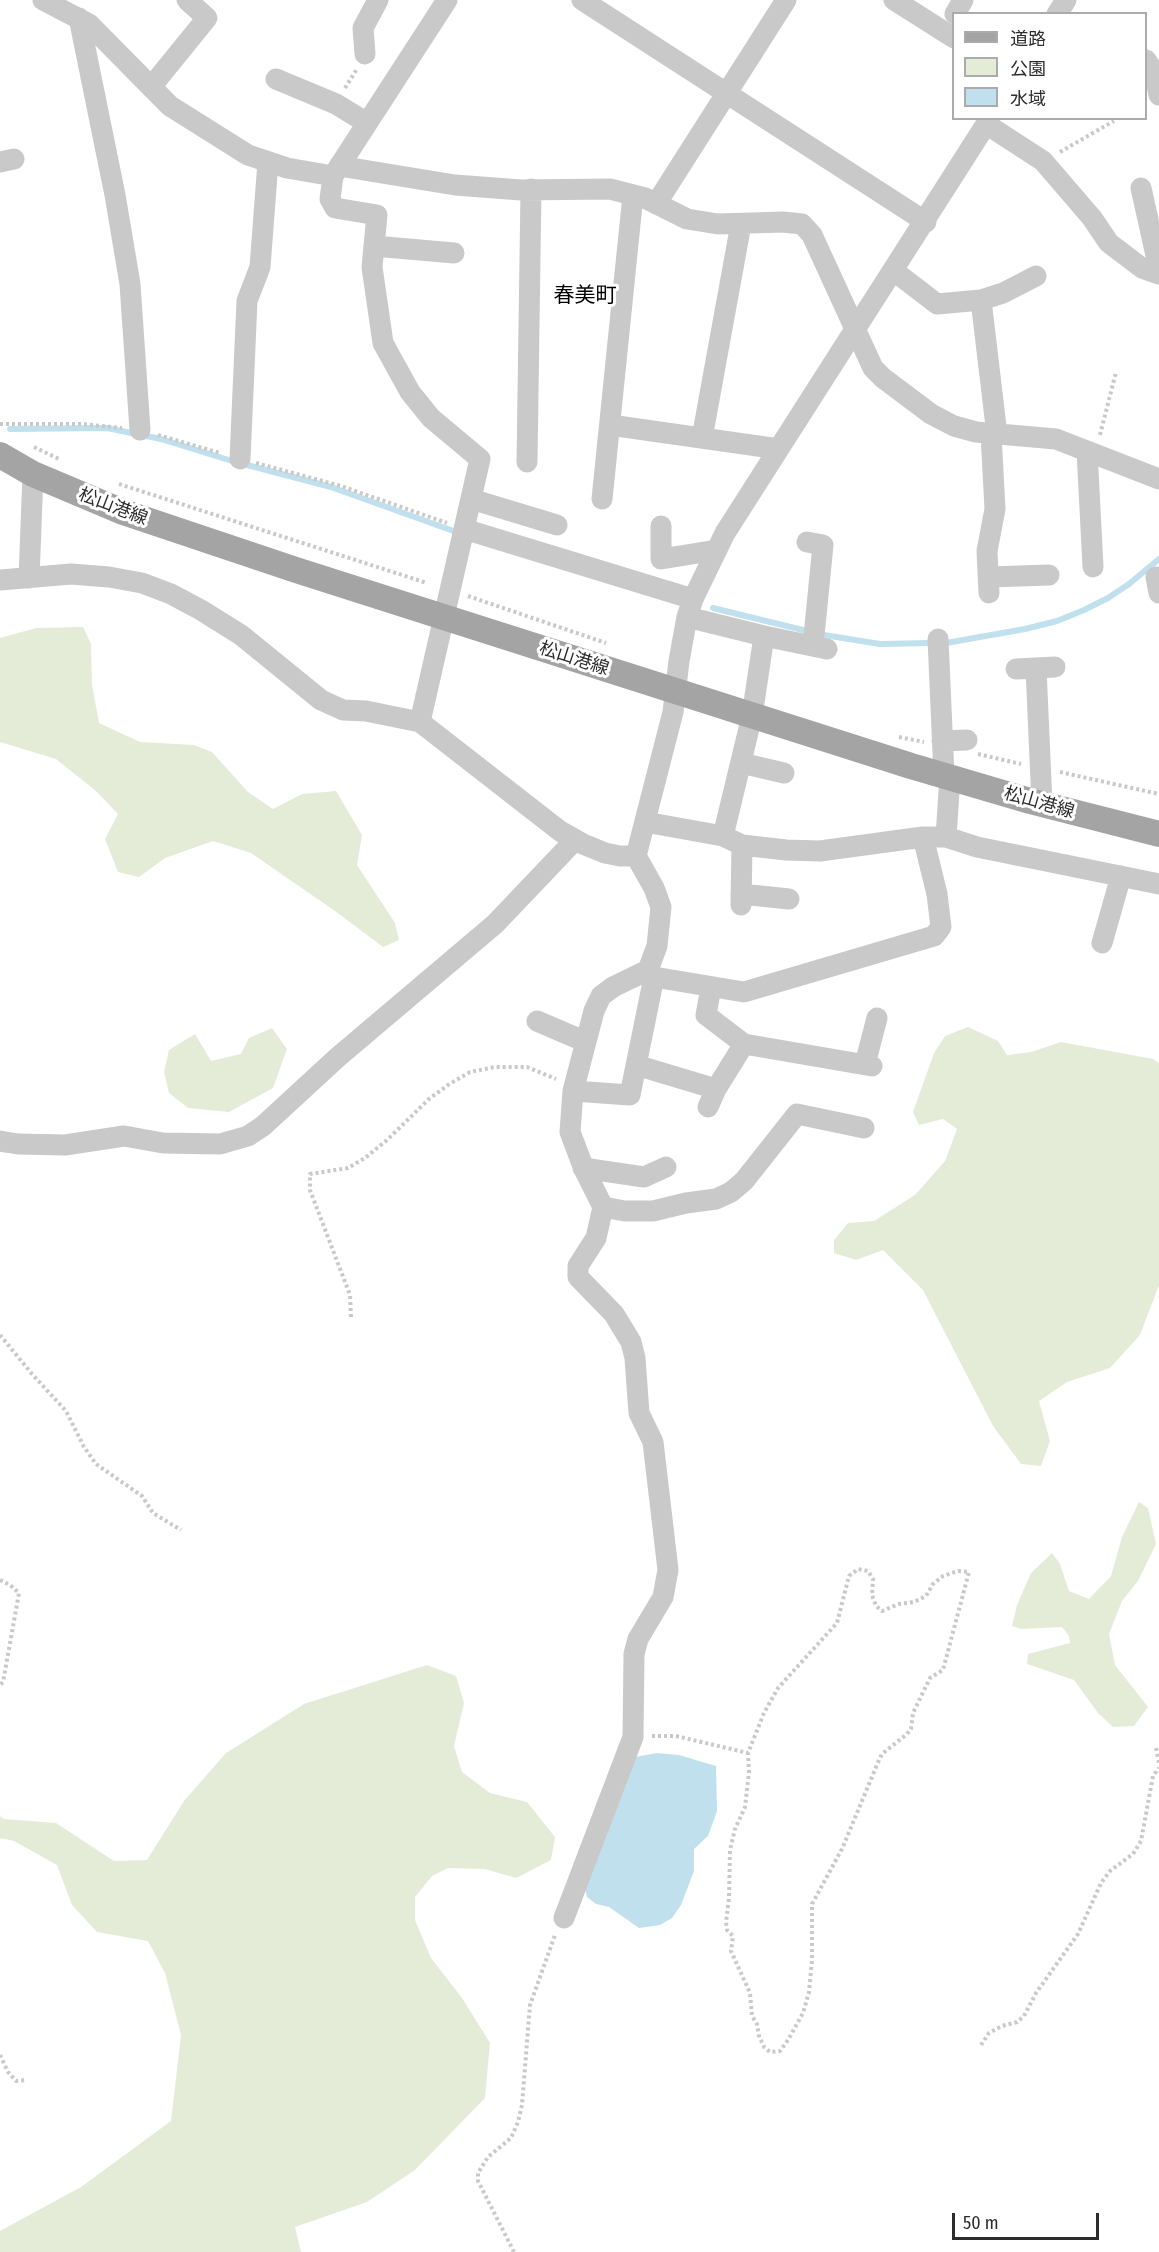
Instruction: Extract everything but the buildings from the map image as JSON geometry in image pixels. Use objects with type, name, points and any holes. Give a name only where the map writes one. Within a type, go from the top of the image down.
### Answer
[{"type":"main road","name":"松山港線","points":[[0,455],[33,474],[123,513],[752,716],[1042,804],[1159,834]]},
{"type":"street","points":[[43,0],[89,24],[170,106],[248,155],[287,168],[336,171],[455,186],[610,189],[633,195],[687,219],[718,224],[783,222],[802,224],[812,235],[873,368],[882,378],[931,414],[954,426],[976,432],[1056,439],[1159,479]]},
{"type":"street","points":[[151,87],[207,18],[187,0]]},
{"type":"street","points":[[365,54],[363,28],[378,0]]},
{"type":"street","points":[[420,722],[480,459],[431,418],[410,392],[383,343],[372,267],[377,215],[335,208],[330,199],[336,171],[447,0]]},
{"type":"street","points":[[582,0],[926,222]]},
{"type":"street","points":[[656,204],[786,0]]},
{"type":"street","points":[[895,0],[951,25]]},
{"type":"street","points":[[79,18],[115,195],[130,284],[140,430]]},
{"type":"street","points":[[1147,62],[1155,74],[1159,95]]},
{"type":"street","points":[[276,79],[336,104],[367,123]]},
{"type":"street","points":[[573,1091],[630,1095],[657,946],[661,907],[654,888],[636,856],[673,712],[690,608],[725,533],[926,222],[988,121],[1043,161],[1092,218],[1109,243],[1142,268],[1159,274]]},
{"type":"street","points":[[240,459],[247,301],[260,267],[268,162]]},
{"type":"street","points":[[1141,188],[1159,269]]},
{"type":"street","points":[[527,462],[531,189]]},
{"type":"street","points":[[602,499],[633,195]]},
{"type":"street","points":[[702,438],[741,224]]},
{"type":"street","points":[[374,246],[454,253]]},
{"type":"street","points":[[894,271],[937,304],[981,300],[1003,293],[1036,276]]},
{"type":"street","points":[[981,300],[994,434],[995,509],[987,551],[989,585],[1049,574]]},
{"type":"street","points":[[610,425],[779,449]]},
{"type":"street","points":[[1087,564],[1091,453]]},
{"type":"street","points":[[29,578],[33,474]]},
{"type":"street","points":[[471,500],[557,525]]},
{"type":"street","points":[[661,526],[661,560],[717,550]]},
{"type":"street","points":[[464,529],[764,636],[820,647],[823,545],[807,542]]},
{"type":"street","points":[[0,580],[71,574],[109,577],[142,583],[171,594],[241,635],[321,700],[343,710],[366,711],[420,722],[560,831],[605,853],[636,856]]},
{"type":"street","points":[[764,636],[752,716],[741,763],[733,841],[741,899],[789,899]]},
{"type":"street","points":[[938,639],[942,744],[947,776],[946,837]]},
{"type":"street","points":[[1036,668],[1042,804]]},
{"type":"street","points":[[942,744],[971,747]]},
{"type":"street","points":[[741,763],[784,773]]},
{"type":"street","points":[[645,822],[786,850],[820,850],[923,837],[946,837],[977,847],[1159,884]]},
{"type":"street","points":[[564,1918],[633,1737],[634,1654],[638,1639],[663,1597],[668,1570],[653,1442],[639,1413],[635,1358],[631,1342],[614,1314],[578,1276],[578,1266],[596,1238],[603,1207],[583,1168],[570,1132],[573,1091],[594,1011],[602,996],[613,987],[651,973],[744,992],[934,936],[941,927],[937,894],[923,837]]},
{"type":"street","points":[[0,1141],[18,1144],[65,1145],[124,1136],[163,1143],[220,1144],[248,1136],[263,1126],[338,1057],[495,924],[575,840]]},
{"type":"street","points":[[1102,943],[1121,876]]},
{"type":"street","points":[[711,987],[706,1015],[744,1044],[869,1065],[877,1018]]},
{"type":"street","points":[[537,1021],[586,1042]]},
{"type":"street","points":[[636,1065],[712,1098],[744,1044]]},
{"type":"street","points":[[603,1207],[625,1211],[652,1211],[686,1203],[709,1201],[731,1192],[744,1181],[797,1114],[864,1128]]},
{"type":"street","points":[[583,1168],[644,1177],[666,1167]]},
{"type":"path","points":[[336,104],[365,54]]},
{"type":"path","points":[[1043,161],[1114,122]]},
{"type":"path","points":[[1091,453],[1116,372]]},
{"type":"path","points":[[32,446],[63,460]]},
{"type":"path","points":[[112,482],[427,583]]},
{"type":"path","points":[[451,590],[613,646]]},
{"type":"path","points":[[898,737],[942,744]]},
{"type":"path","points":[[971,747],[1040,768],[1159,794]]},
{"type":"path","points":[[351,1317],[350,1295],[310,1190],[310,1174],[348,1168],[365,1158],[429,1099],[470,1072],[495,1067],[527,1067],[550,1075],[573,1091]]},
{"type":"path","points":[[0,1335],[66,1411],[84,1447],[96,1464],[142,1496],[153,1513],[181,1530]]},
{"type":"path","points":[[858,1569],[868,1571],[873,1579],[872,1595],[876,1606],[882,1611],[899,1604],[914,1602],[926,1596],[933,1584],[942,1576],[958,1571],[969,1572],[943,1670],[930,1678],[913,1713],[907,1734],[882,1754],[842,1849],[812,1904],[812,1960],[809,1992],[803,2013],[788,2040],[780,2051],[770,2052],[764,2047],[752,2016],[750,1993],[731,1951],[733,1936],[727,1930],[726,1922],[730,1850],[735,1829],[745,1808],[749,1772],[748,1753],[764,1713],[778,1688],[837,1623],[849,1576],[858,1569]]},
{"type":"path","points":[[0,1580],[10,1584],[19,1593],[3,1682],[0,1685]]},
{"type":"path","points":[[633,1737],[676,1736],[748,1753]]},
{"type":"path","points":[[1156,1748],[1159,1763]]},
{"type":"path","points":[[981,2045],[989,2033],[1017,2022],[1024,2016],[1036,1994],[1078,1934],[1101,1883],[1110,1871],[1133,1854],[1141,1840],[1154,1776],[1159,1768]]},
{"type":"path","points":[[514,2252],[478,2181],[478,2173],[488,2157],[511,2138],[518,2122],[522,2105],[530,2005],[554,1938],[564,1918]]},
{"type":"path","points":[[0,2055],[8,2072],[16,2081],[27,2080]]},
{"type":"green space","points":[[83,627],[91,644],[92,685],[99,723],[140,742],[194,745],[212,752],[248,792],[273,809],[302,794],[336,791],[362,835],[357,865],[395,923],[399,940],[383,947],[251,853],[213,841],[165,858],[139,877],[118,872],[105,839],[118,814],[96,791],[56,759],[0,742],[0,638],[36,628]]},
{"type":"green space","points":[[968,1027],[998,1041],[1007,1055],[1031,1052],[1061,1042],[1153,1059],[1159,1063],[1159,1285],[1140,1335],[1110,1368],[1067,1382],[1039,1401],[1050,1441],[1041,1466],[1021,1464],[993,1426],[923,1290],[883,1250],[856,1260],[834,1253],[834,1240],[848,1223],[874,1221],[915,1195],[945,1161],[957,1129],[943,1119],[919,1125],[913,1112],[934,1053],[945,1036]]},
{"type":"green space","points":[[272,1028],[287,1049],[273,1088],[229,1112],[188,1108],[169,1093],[164,1072],[169,1050],[195,1034],[211,1061],[241,1054],[249,1038]]},
{"type":"green space","points":[[1139,1502],[1148,1508],[1156,1544],[1138,1581],[1122,1601],[1109,1634],[1115,1665],[1148,1707],[1134,1726],[1113,1727],[1098,1713],[1074,1680],[1027,1664],[1028,1654],[1070,1643],[1069,1636],[1062,1627],[1021,1629],[1012,1626],[1017,1605],[1031,1573],[1052,1553],[1060,1564],[1069,1591],[1089,1599],[1111,1576],[1122,1537]]},
{"type":"green space","points":[[427,1665],[456,1676],[464,1703],[454,1746],[462,1772],[490,1793],[527,1802],[555,1837],[551,1860],[516,1878],[485,1869],[448,1868],[432,1876],[415,1897],[415,1920],[431,1958],[462,1998],[490,2043],[485,2098],[415,2170],[367,2202],[295,2227],[301,2252],[0,2252],[0,2231],[81,2187],[171,2121],[181,2035],[165,1973],[148,1941],[97,1932],[72,1905],[57,1865],[14,1841],[0,1838],[0,1816],[4,1819],[56,1823],[114,1861],[147,1860],[184,1801],[226,1753],[304,1704]]},
{"type":"water","points":[[657,1753],[679,1755],[716,1766],[717,1811],[708,1836],[694,1849],[694,1871],[681,1905],[672,1918],[660,1925],[639,1928],[609,1907],[596,1904],[587,1897],[585,1889],[635,1757]]},
{"type":"waterway","points":[[10,429],[107,428],[161,439],[232,461],[331,487],[459,533]]},
{"type":"waterway","points":[[946,643],[1057,621],[1108,598],[1159,559]]},
{"type":"waterway","points":[[713,608],[807,631]]},
{"type":"waterway","points":[[824,635],[880,644],[930,643]]},
{"type":"district","name":"春美町","points":[[585,296]]}]
